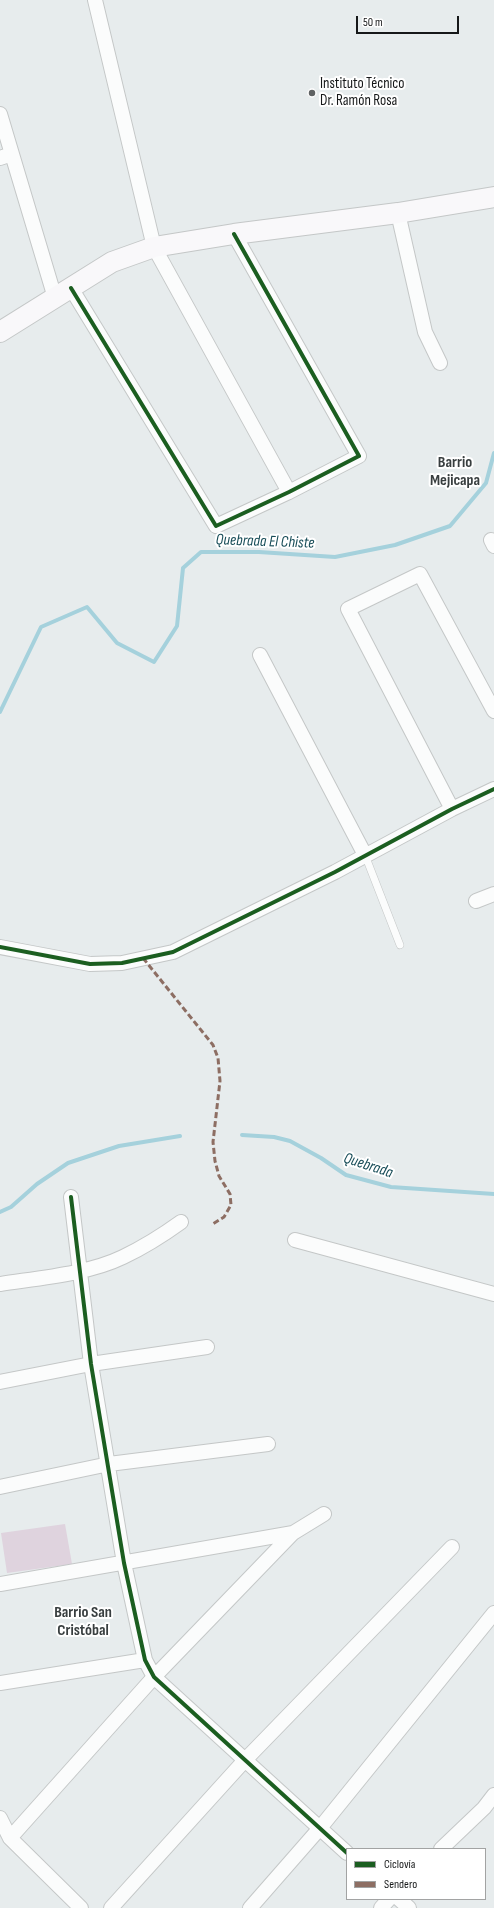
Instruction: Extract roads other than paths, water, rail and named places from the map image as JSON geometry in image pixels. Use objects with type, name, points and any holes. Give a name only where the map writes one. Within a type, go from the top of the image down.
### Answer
[{"type":"street","points":[[95,0],[154,247],[289,492]]},
{"type":"street","points":[[0,114],[6,156],[63,293],[216,526],[289,492],[359,456],[234,234]]},
{"type":"street","points":[[0,332],[112,262],[154,247],[234,234],[398,213],[494,196]]},
{"type":"street","points":[[398,213],[425,332],[440,363]]},
{"type":"street","points":[[452,809],[348,609],[420,574],[494,711]]},
{"type":"street","points":[[260,655],[364,856]]},
{"type":"street","points":[[0,947],[90,964],[122,962],[173,952],[494,789]]},
{"type":"street","points":[[476,901],[494,894]]},
{"type":"street","points":[[71,1197],[91,1364],[124,1563],[145,1660],[154,1677],[346,1852]]},
{"type":"street","points":[[0,1284],[80,1271],[122,1258],[160,1237],[181,1222]]},
{"type":"street","points":[[295,1240],[494,1294]]},
{"type":"street","points":[[0,1382],[91,1364],[207,1347]]},
{"type":"street","points":[[0,1486],[108,1464],[268,1444]]},
{"type":"street","points":[[10,1838],[154,1677],[293,1533],[324,1514]]},
{"type":"street","points":[[0,1584],[293,1533]]},
{"type":"street","points":[[112,1908],[245,1760],[452,1547]]},
{"type":"street","points":[[250,1908],[320,1828],[494,1613]]},
{"type":"street","points":[[0,1683],[145,1660]]},
{"type":"street","points":[[442,1848],[484,1808],[494,1794]]},
{"type":"street","points":[[0,1818],[10,1838],[81,1908]]},
{"type":"street","points":[[381,1908],[388,1900]]},
{"type":"street","points":[[400,1900],[409,1908]]},
{"type":"lane","points":[[364,856],[400,945]]},
{"type":"waterway","name":"Quebrada El Chiste","points":[[0,712],[41,627],[87,607],[117,643],[154,662],[177,626],[183,568],[201,552],[259,552],[335,557],[395,545],[450,526],[486,483],[494,453]]},
{"type":"waterway","name":"Quebrada","points":[[242,1135],[274,1137],[290,1141],[321,1158],[346,1175],[391,1187],[494,1194]]},
{"type":"waterway","name":"Quebrada","points":[[0,1212],[11,1207],[37,1184],[68,1163],[119,1146],[180,1136]]},
{"type":"place","name":"Instituto Técnico Dr. Ramón Rosa","points":[[312,93]]},
{"type":"district","name":"Barrio Mejicapa","points":[[455,472]]},
{"type":"district","name":"Barrio San Cristóbal","points":[[83,1622]]}]
